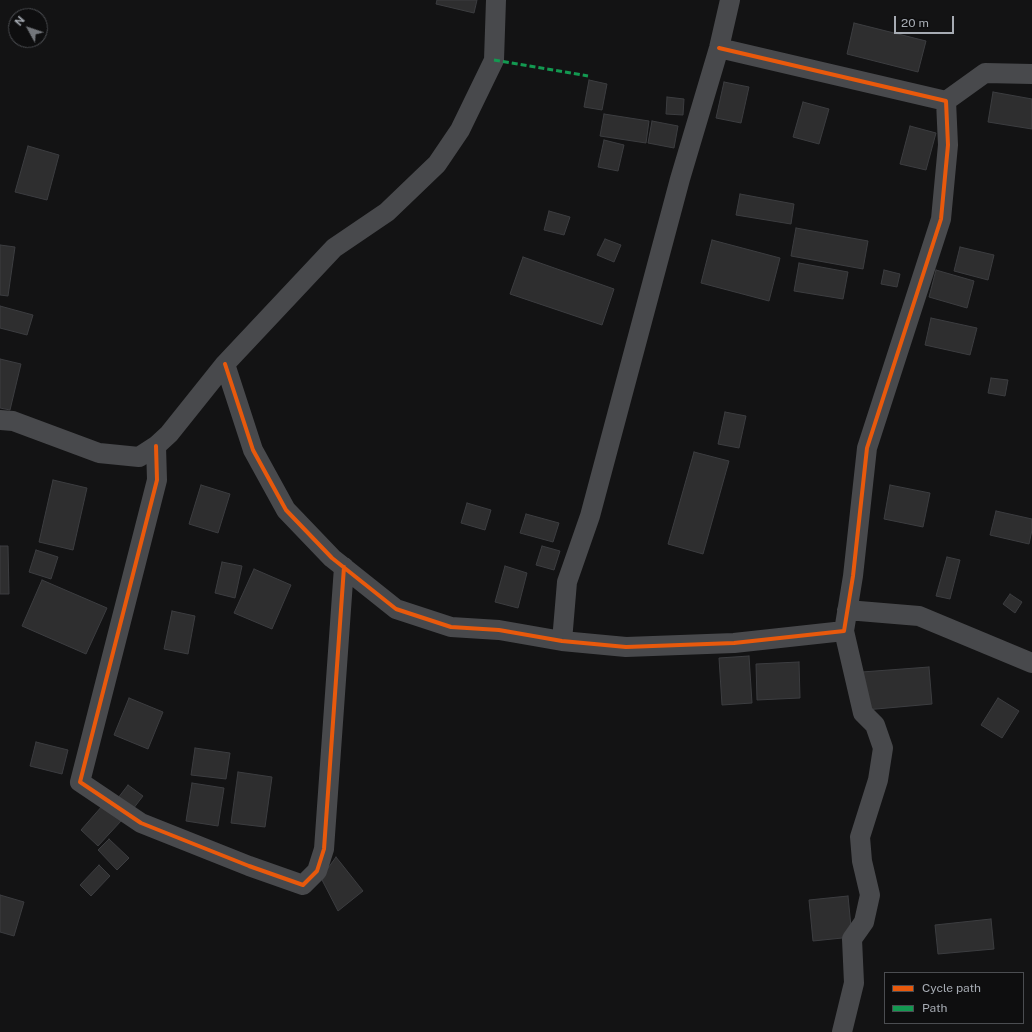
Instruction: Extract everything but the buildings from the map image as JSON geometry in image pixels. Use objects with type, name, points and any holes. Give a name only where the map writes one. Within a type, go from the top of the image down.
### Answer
[{"type":"street","points":[[0,420],[13,421],[99,453],[139,457],[156,446],[169,434],[225,364],[334,248],[387,212],[437,164],[460,130],[494,60],[496,0]]},
{"type":"street","points":[[562,641],[567,582],[590,516],[680,179],[719,48],[730,0]]},
{"type":"street","points":[[719,48],[946,101],[985,73],[1032,74]]},
{"type":"street","points":[[842,1032],[854,983],[852,939],[864,922],[870,894],[862,861],[860,837],[878,780],[883,748],[875,725],[863,713],[844,631],[868,448],[941,219],[948,145],[946,101]]},
{"type":"street","points":[[225,364],[253,450],[286,510],[332,558],[396,609],[451,627],[499,630],[562,641],[626,647],[734,643],[844,631]]},
{"type":"street","points":[[156,446],[156,480],[80,782],[141,823],[249,866],[303,885],[317,871],[324,849],[344,567]]},
{"type":"street","points":[[847,610],[919,616],[1032,663]]},
{"type":"marked path","points":[[494,60],[588,76]]},
{"type":"cycle path","points":[[225,364],[253,450],[286,510],[332,558],[396,609],[451,627],[499,630],[562,641],[626,647],[734,643],[844,631],[853,576],[867,448],[941,219],[948,145],[946,101],[719,48]]},
{"type":"cycle path","points":[[156,446],[157,480],[80,782],[141,823],[249,866],[303,885],[317,871],[324,849],[344,567]]}]
